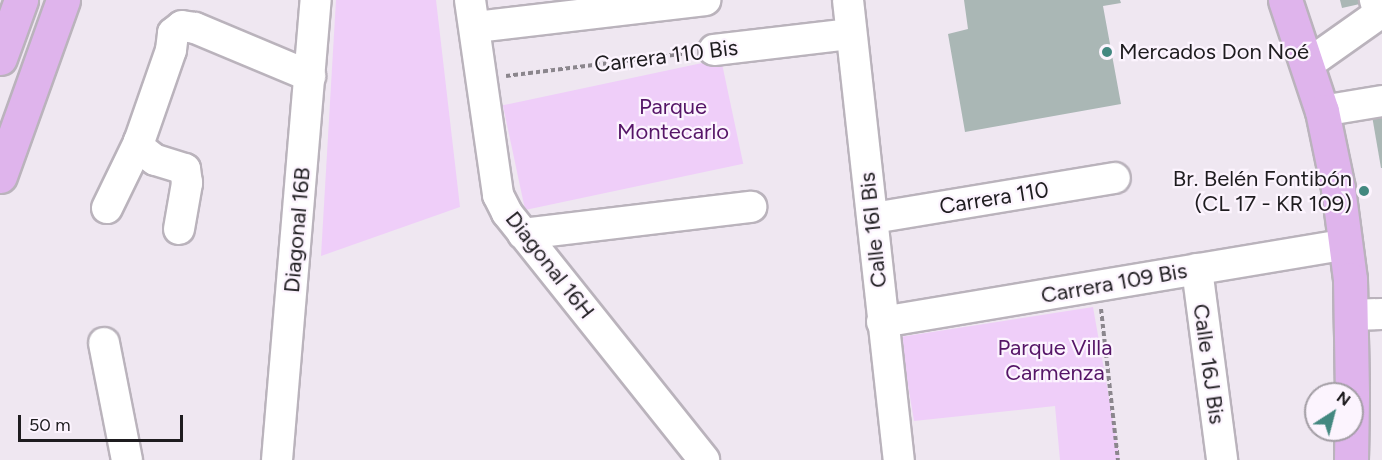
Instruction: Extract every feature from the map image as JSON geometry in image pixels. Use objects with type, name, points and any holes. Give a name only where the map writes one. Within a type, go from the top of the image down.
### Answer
[{"type":"main road","points":[[0,58],[21,0]]},
{"type":"main road","points":[[0,176],[63,0]]},
{"type":"main road","points":[[1285,0],[1322,111],[1346,244],[1366,314],[1354,382]]},
{"type":"main road","points":[[1351,442],[1351,460]]},
{"type":"street","name":"Diagonal 16B","points":[[277,460],[316,0]]},
{"type":"street","points":[[473,14],[705,0]]},
{"type":"street","name":"Calle 16I Bis","points":[[848,0],[899,460]]},
{"type":"street","points":[[1308,64],[1379,14],[1375,0]]},
{"type":"street","name":"Diagonal 16H","points":[[473,14],[498,195],[523,234],[704,460]]},
{"type":"street","points":[[107,208],[139,142],[171,50],[173,33],[182,26],[195,28],[310,76]]},
{"type":"street","name":"Carrera 110 Bis","points":[[714,50],[851,34]]},
{"type":"street","points":[[1322,111],[1382,101]]},
{"type":"street","points":[[139,142],[141,150],[155,160],[185,169],[187,183],[179,229]]},
{"type":"street","name":"Carrera 110","points":[[873,218],[1115,178]]},
{"type":"street","points":[[523,234],[751,207]]},
{"type":"street","name":"Carrera 109 Bis","points":[[882,322],[1346,244]]},
{"type":"street","name":"Calle 16J Bis","points":[[1197,268],[1222,460]]},
{"type":"street","points":[[104,343],[127,460]]},
{"type":"path","name":"Carrera 110 Bis","points":[[481,79],[714,50]]},
{"type":"path","points":[[1099,285],[1118,460]]},
{"type":"green space","points":[[336,0],[436,0],[460,207],[321,256]]},
{"type":"green space","name":"Parque Montecarlo","points":[[721,59],[743,164],[525,210],[503,105]]},
{"type":"green space","name":"Parque Villa Carmenza","points":[[1093,307],[1120,460],[1060,460],[1055,406],[914,421],[900,337]]},
{"type":"building","points":[[964,0],[1120,0],[1121,3],[1103,6],[1121,104],[965,132],[948,34],[968,29]]},
{"type":"building","points":[[1340,0],[1373,0],[1373,1],[1342,8]]},
{"type":"building","points":[[1382,108],[1382,168],[1381,168],[1371,110]]},
{"type":"place","name":"Mercados Don Noé","points":[[1107,52]]},
{"type":"place","name":"Br. Belén Fontibón (CL 17 - KR 109)","points":[[1364,191]]}]
